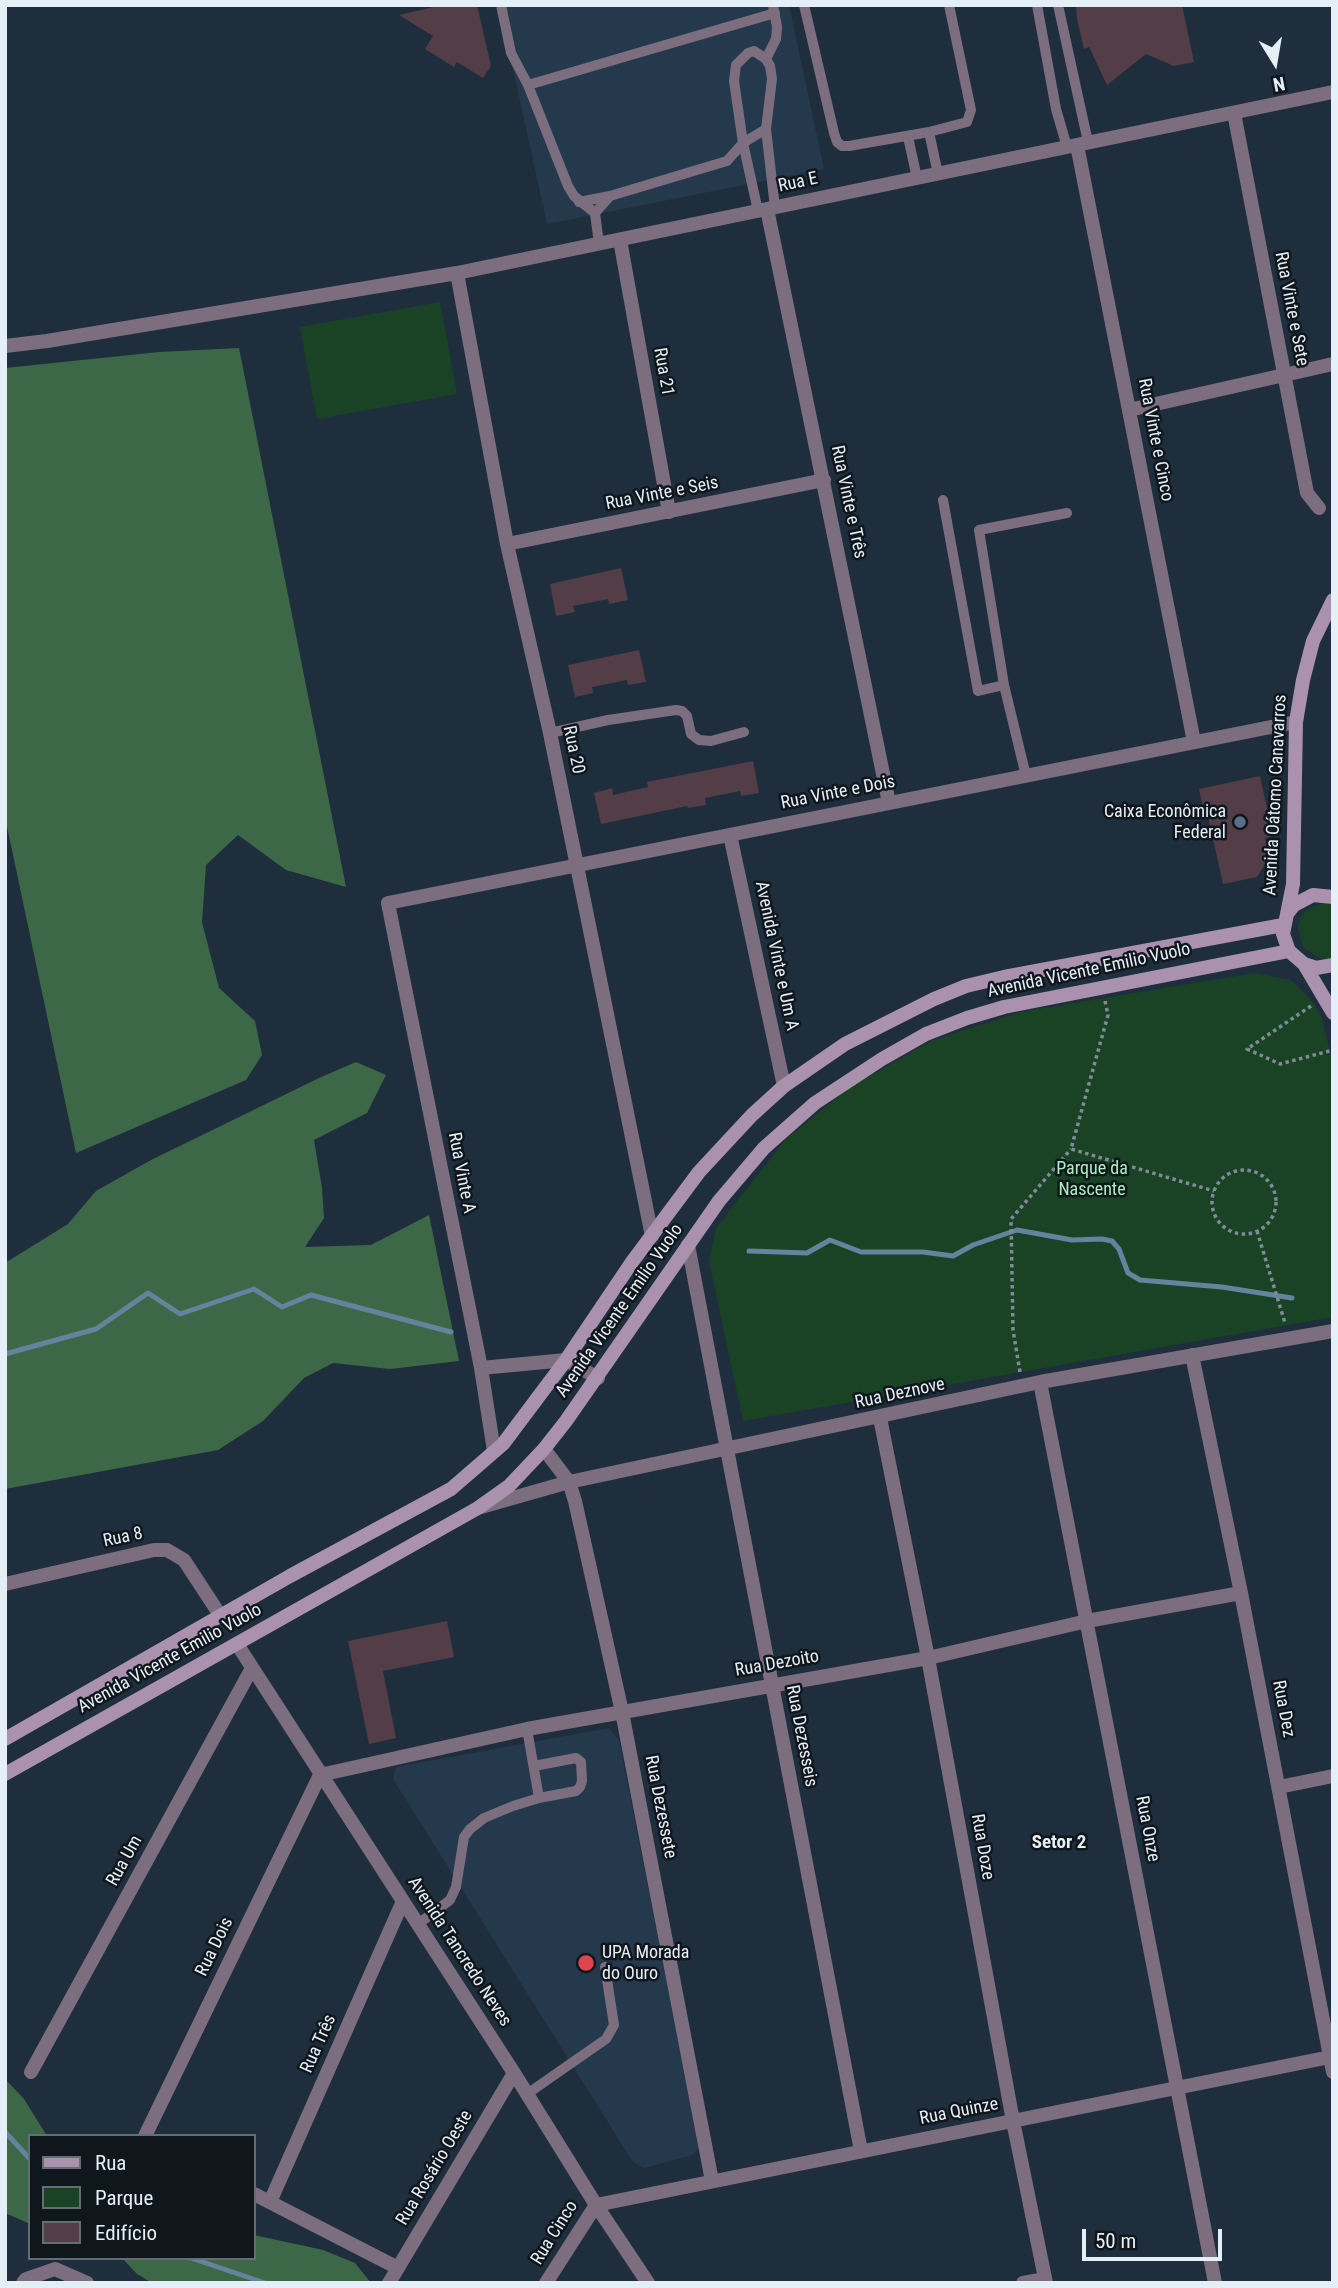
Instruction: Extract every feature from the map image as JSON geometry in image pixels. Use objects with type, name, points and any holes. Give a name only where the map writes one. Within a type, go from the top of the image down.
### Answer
[{"type":"main road","name":"Avenida Oátomo Canavarros","points":[[1285,919],[1293,884],[1296,722],[1313,641],[1333,600]]},
{"type":"main road","points":[[1333,897],[1313,895],[1303,899],[1285,919],[1283,934],[1289,951],[1304,964],[1333,1013]]},
{"type":"main road","name":"Avenida Vicente Emilio Vuolo","points":[[5,1739],[220,1615],[451,1489],[503,1444],[699,1172],[752,1115],[784,1086],[845,1044],[934,999],[966,986],[1285,919]]},
{"type":"main road","name":"Avenida Vicente Emilio Vuolo","points":[[5,1774],[478,1508],[509,1486],[544,1449],[598,1378],[719,1201],[764,1148],[815,1103],[848,1081],[926,1034],[1004,1007],[1289,951]]},
{"type":"main road","points":[[1304,964],[1316,968],[1333,965]]},
{"type":"street","name":"Rua E","points":[[5,346],[457,273],[1333,92]]},
{"type":"street","name":"Rua Vinte e Sete","points":[[1234,113],[1307,493],[1319,509]]},
{"type":"street","name":"Rua Vinte e Cinco","points":[[1078,145],[1194,742]]},
{"type":"street","name":"Rua Vinte e Três","points":[[767,209],[889,803]]},
{"type":"street","name":"Rua 21","points":[[620,240],[669,512]]},
{"type":"street","name":"Rua 20","points":[[457,273],[508,544],[550,733],[652,1236]]},
{"type":"street","points":[[1129,410],[1333,364]]},
{"type":"street","name":"Rua Vinte e Seis","points":[[508,544],[824,480]]},
{"type":"street","name":"Rua Vinte e Dois","points":[[388,903],[1296,722]]},
{"type":"street","name":"Avenida Vinte e Um A","points":[[730,835],[784,1086]]},
{"type":"street","name":"Rua Vinte A","points":[[388,903],[481,1368],[494,1451]]},
{"type":"street","name":"Rua Dezesseis","points":[[688,1245],[861,2151]]},
{"type":"street","name":"Rua Deznove","points":[[478,1508],[569,1482],[1040,1382],[1333,1331]]},
{"type":"street","name":"Rua Dez","points":[[1192,1354],[1241,1592],[1331,2065]]},
{"type":"street","points":[[481,1368],[566,1360],[598,1378]]},
{"type":"street","name":"Rua Onze","points":[[1040,1382],[1215,2283]]},
{"type":"street","name":"Rua Doze","points":[[880,1418],[928,1658],[1013,2121],[1046,2281]]},
{"type":"street","name":"Rua Dezessete","points":[[544,1449],[569,1482],[622,1712],[712,2181]]},
{"type":"street","name":"Rua 8","points":[[5,1584],[154,1550],[167,1550],[184,1560],[220,1615]]},
{"type":"street","name":"Rua Dezoito","points":[[320,1775],[527,1729],[928,1658],[1087,1621],[1241,1592]]},
{"type":"street","name":"Avenida Tancredo Neves","points":[[237,1644],[648,2283]]},
{"type":"street","name":"Rua Um","points":[[31,2072],[252,1668]]},
{"type":"street","name":"Rua Dois","points":[[146,2134],[320,1775]]},
{"type":"street","points":[[1279,1787],[1333,1776]]},
{"type":"street","name":"Rua Três","points":[[270,2202],[403,1900]]},
{"type":"street","name":"Rua Quinze","points":[[596,2205],[1178,2088],[1331,2065]]},
{"type":"street","name":"Rua Rosário Oeste","points":[[389,2283],[514,2073]]},
{"type":"street","points":[[256,2195],[398,2268]]},
{"type":"street","name":"Rua Cinco","points":[[546,2283],[596,2205]]},
{"type":"street","points":[[23,2283],[26,2279],[55,2269],[87,2283]]},
{"type":"street","points":[[1023,2283],[1046,2281]]},
{"type":"lane","points":[[501,5],[511,53],[528,85],[568,186],[579,202],[595,213],[599,244]]},
{"type":"lane","points":[[804,5],[837,142],[842,146],[908,137],[967,122],[971,110],[949,5]]},
{"type":"lane","points":[[1037,5],[1056,109],[1078,145]]},
{"type":"lane","points":[[1058,5],[1078,145]]},
{"type":"lane","points":[[528,85],[774,9],[776,38],[766,58]]},
{"type":"lane","points":[[754,51],[766,58],[772,79],[766,129],[767,209],[743,143],[734,71],[742,58],[754,51]]},
{"type":"lane","points":[[579,202],[610,196],[719,165],[733,157],[743,143],[766,129]]},
{"type":"lane","points":[[929,132],[938,174]]},
{"type":"lane","points":[[908,137],[917,178]]},
{"type":"lane","points":[[595,213],[610,196]]},
{"type":"lane","points":[[943,500],[978,691],[1004,684]]},
{"type":"lane","points":[[1026,776],[1004,684],[978,530],[1067,513]]},
{"type":"lane","points":[[550,733],[608,720],[676,710],[687,716],[691,734],[698,740],[711,741],[744,732]]},
{"type":"lane","points":[[527,1729],[539,1798]]},
{"type":"lane","points":[[418,1924],[450,1900],[456,1887],[464,1837],[470,1829],[484,1818],[539,1798],[576,1791],[582,1781],[580,1762],[576,1758],[534,1766]]},
{"type":"lane","points":[[527,2094],[606,2039],[614,2025],[605,1966]]},
{"type":"path","points":[[1324,998],[1247,1049],[1280,1063],[1333,1050]]},
{"type":"path","points":[[1022,1386],[1013,1330],[1009,1227],[1011,1219],[1071,1149],[1108,1015]]},
{"type":"path","points":[[1071,1149],[1214,1191]]},
{"type":"path","points":[[1238,1171],[1258,1173],[1273,1187],[1276,1207],[1272,1217],[1257,1231],[1236,1233],[1226,1228],[1213,1212],[1214,1191],[1219,1181],[1238,1171]]},
{"type":"path","points":[[1257,1231],[1282,1307]]},
{"type":"shaded area","points":[[499,5],[789,5],[824,169],[547,224]]},
{"type":"shaded area","name":"UPA Morada do Ouro","points":[[609,1728],[619,1740],[699,2147],[693,2155],[644,2168],[633,2162],[393,1779],[396,1767]]},
{"type":"green space","points":[[440,302],[457,394],[317,419],[300,327]]},
{"type":"green space","points":[[239,348],[346,887],[286,870],[238,835],[206,865],[202,922],[219,988],[255,1021],[262,1055],[246,1080],[76,1153],[5,817],[5,368],[159,352]]},
{"type":"green space","points":[[1324,902],[1333,902],[1333,958],[1328,959],[1319,958],[1303,947],[1298,928],[1306,910]]},
{"type":"green space","name":"Parque da Nascente","points":[[1255,973],[1291,980],[1312,1001],[1322,1018],[1333,1065],[1333,1317],[743,1421],[709,1261],[716,1228],[786,1139],[850,1087],[931,1041],[1020,1012]]},
{"type":"green space","points":[[356,1062],[386,1075],[367,1113],[314,1140],[324,1218],[305,1247],[371,1245],[429,1215],[459,1361],[390,1369],[333,1363],[304,1378],[263,1421],[218,1450],[5,1489],[5,1263],[68,1224],[96,1191],[151,1160]]},
{"type":"green space","points":[[5,2079],[24,2099],[46,2134],[28,2134],[28,2223],[5,2213]]},
{"type":"green space","points":[[256,2235],[323,2250],[355,2263],[371,2283],[152,2283],[137,2274],[124,2260],[256,2260]]},
{"type":"building","points":[[442,5],[477,5],[491,66],[483,78],[457,62],[454,67],[425,49],[433,36],[399,15]]},
{"type":"building","points":[[1076,5],[1182,5],[1194,62],[1174,66],[1146,54],[1107,85],[1089,47],[1084,49]]},
{"type":"building","points":[[621,568],[628,600],[609,604],[608,599],[573,606],[575,612],[556,616],[550,584]]},
{"type":"building","points":[[639,650],[646,682],[628,685],[627,680],[592,687],[593,693],[575,697],[568,665]]},
{"type":"building","points":[[753,761],[759,793],[741,796],[740,791],[705,798],[706,805],[687,806],[601,824],[594,793],[612,788],[613,795],[648,787],[647,782]]},
{"type":"building","name":"Caixa Econômica Federal","points":[[1260,776],[1273,836],[1265,838],[1269,858],[1257,877],[1223,884],[1206,807],[1203,808],[1199,789]]},
{"type":"building","points":[[447,1621],[454,1657],[383,1671],[396,1738],[369,1744],[348,1641]]},
{"type":"waterway","points":[[749,1251],[807,1253],[830,1240],[861,1252],[923,1252],[953,1256],[973,1245],[1017,1230],[1072,1240],[1112,1241],[1119,1249],[1128,1273],[1140,1280],[1222,1287],[1292,1298]]},
{"type":"waterway","points":[[5,1354],[96,1329],[148,1293],[180,1314],[254,1289],[282,1307],[311,1295],[451,1332]]},
{"type":"waterway","points":[[5,2132],[28,2157]]},
{"type":"waterway","points":[[197,2260],[265,2283]]},
{"type":"place","name":"Caixa Econômica Federal","points":[[1240,822]]},
{"type":"place","name":"UPA Morada do Ouro","points":[[586,1963]]},
{"type":"district","name":"Setor 2","points":[[1059,1843]]}]
